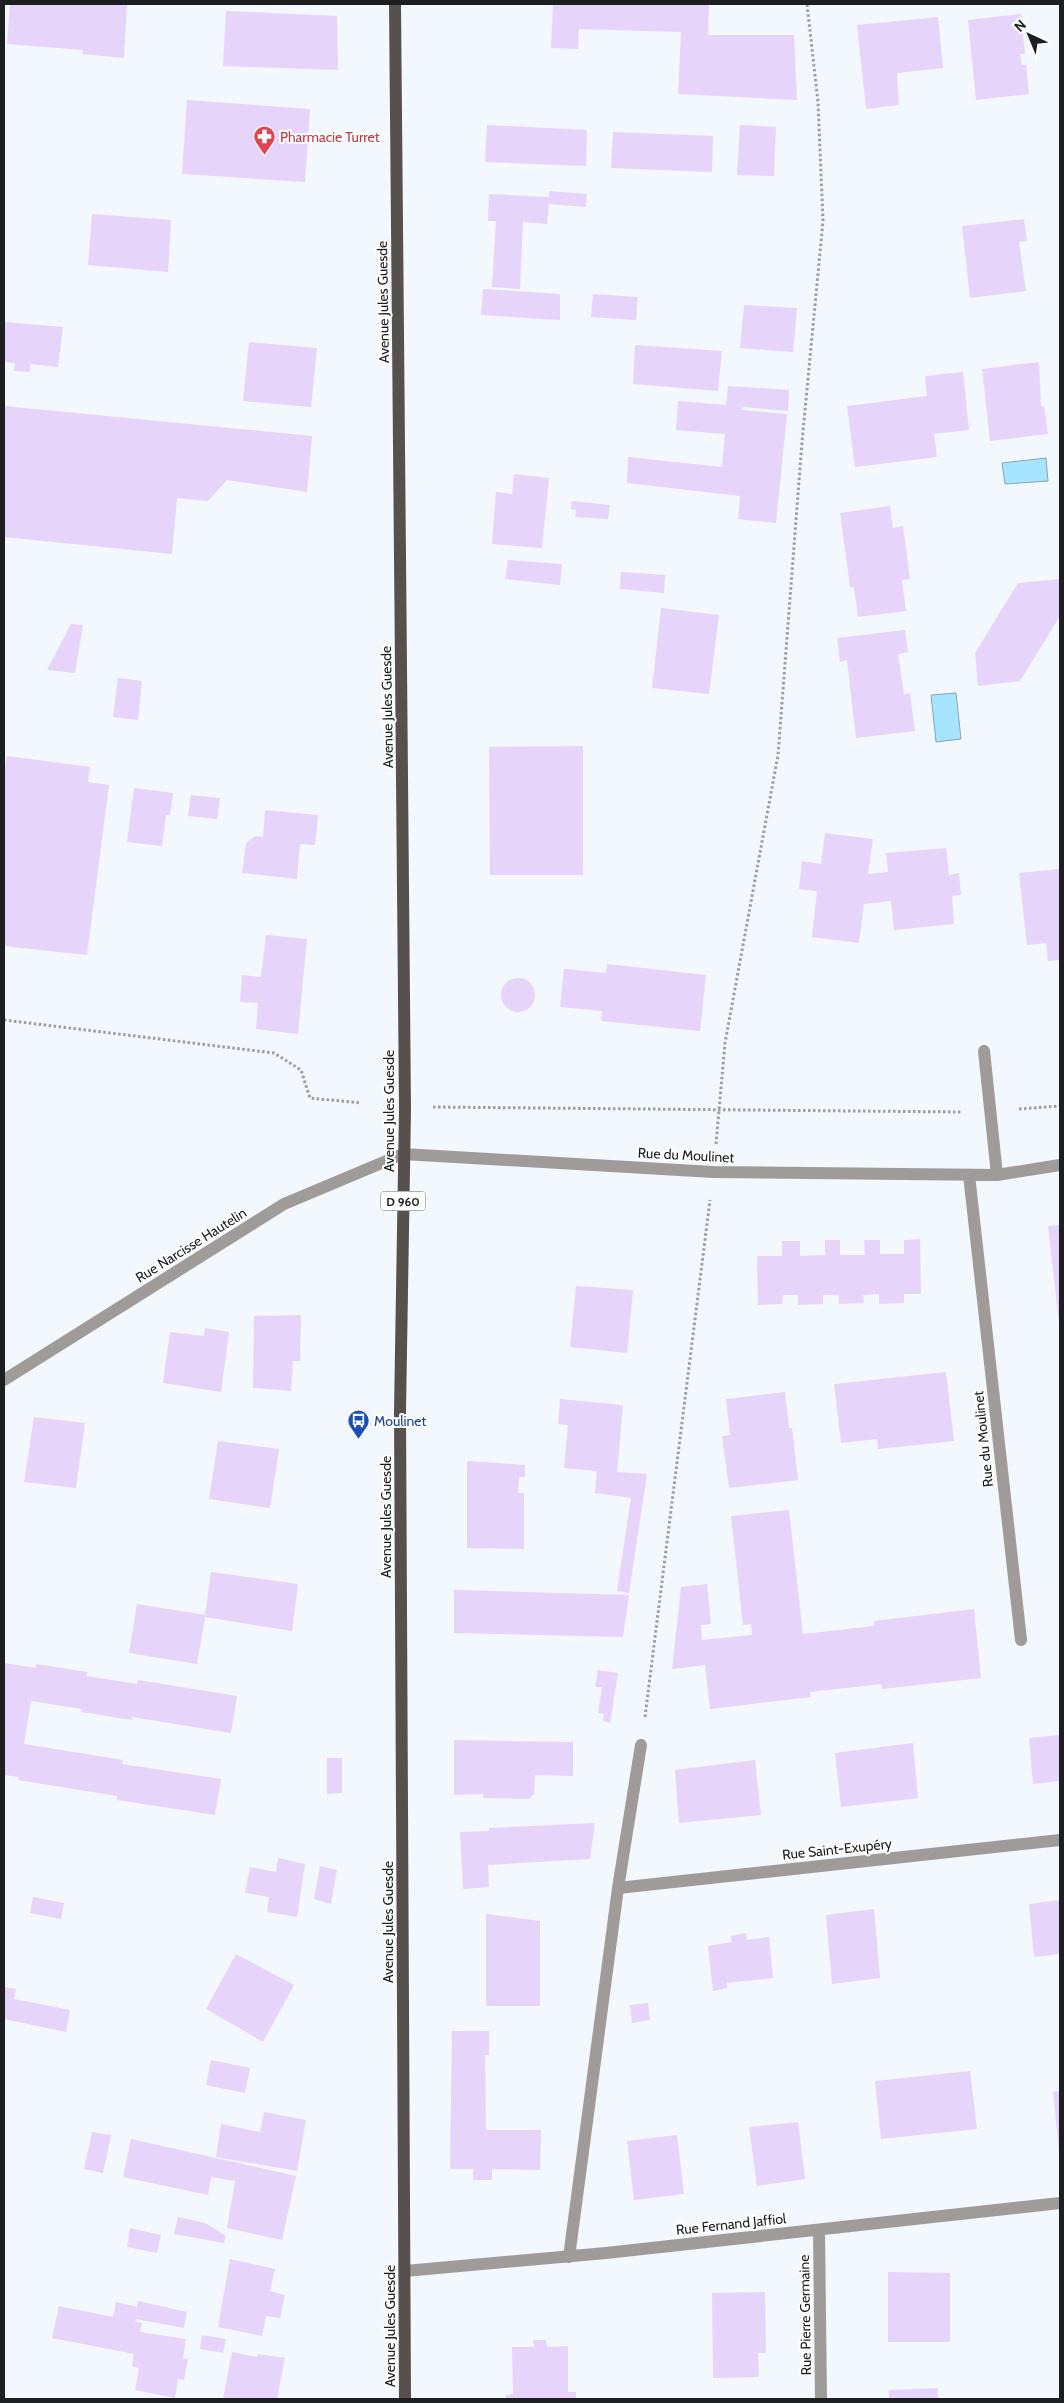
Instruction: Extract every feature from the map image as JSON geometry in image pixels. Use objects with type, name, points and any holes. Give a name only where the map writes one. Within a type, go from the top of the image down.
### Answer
[{"type":"main road","name":"Avenue Jules Guesde","points":[[395,4],[405,1110],[400,1412],[405,2399]]},
{"type":"street","points":[[984,1052],[997,1175]]},
{"type":"street","name":"Rue du Moulinet","points":[[403,1154],[713,1172],[997,1175],[1060,1165]]},
{"type":"street","name":"Rue Narcisse Hautelin","points":[[4,1380],[284,1204],[403,1154]]},
{"type":"street","name":"Rue du Moulinet","points":[[969,1175],[1021,1640]]},
{"type":"street","points":[[569,2257],[618,1888],[641,1745]]},
{"type":"street","name":"Rue Saint-Exupéry","points":[[618,1888],[1060,1840]]},
{"type":"street","name":"Rue Fernand Jaffiol","points":[[405,2270],[569,2257],[1060,2203]]},
{"type":"street","name":"Rue Pierre Germaine","points":[[819,2230],[820,2399]]},
{"type":"path","points":[[641,1745],[713,1172],[725,1043],[778,755],[802,442],[823,221],[818,102],[808,4]]},
{"type":"path","points":[[4,1020],[274,1053],[300,1070],[310,1098],[361,1103]]},
{"type":"path","points":[[1010,1110],[1060,1106]]},
{"type":"path","points":[[431,1107],[968,1112]]},
{"type":"water","points":[[1046,458],[1048,481],[1005,484],[1002,463]]},
{"type":"water","points":[[956,693],[961,739],[936,742],[931,695]]},
{"type":"building","points":[[10,4],[127,4],[124,58],[82,54],[83,50],[7,44]]},
{"type":"building","points":[[553,4],[709,4],[708,35],[794,35],[797,100],[678,94],[681,32],[579,29],[578,49],[551,48]]},
{"type":"building","points":[[226,11],[337,16],[338,70],[223,66]]},
{"type":"building","points":[[1021,14],[1025,54],[1020,54],[1022,65],[1026,65],[1029,94],[976,100],[968,20]]},
{"type":"building","points":[[938,17],[943,68],[897,73],[899,105],[866,109],[857,25]]},
{"type":"building","points":[[187,100],[310,109],[305,182],[182,174]]},
{"type":"building","points":[[487,125],[587,130],[586,166],[485,162]]},
{"type":"building","points":[[740,125],[776,127],[774,176],[737,175]]},
{"type":"building","points":[[613,132],[713,136],[712,172],[611,168]]},
{"type":"building","points":[[549,191],[587,194],[586,207],[549,204],[547,224],[523,222],[520,289],[492,287],[496,221],[488,221],[489,194],[549,197]]},
{"type":"building","points":[[92,214],[171,220],[168,272],[88,265]]},
{"type":"building","points":[[1024,219],[1027,241],[1019,242],[1026,291],[970,298],[962,226]]},
{"type":"building","points":[[483,289],[560,294],[560,320],[481,315]]},
{"type":"building","points":[[593,294],[638,297],[636,320],[591,317]]},
{"type":"building","points":[[744,305],[797,308],[793,352],[740,348]]},
{"type":"building","points":[[4,322],[63,327],[58,367],[30,364],[30,372],[14,371],[15,363],[4,362]]},
{"type":"building","points":[[249,342],[317,348],[311,407],[243,401]]},
{"type":"building","points":[[635,345],[722,351],[718,391],[633,384]]},
{"type":"building","points":[[1039,362],[1041,407],[1044,406],[1048,434],[990,441],[982,369]]},
{"type":"building","points":[[963,372],[969,430],[934,434],[937,457],[855,467],[847,406],[927,396],[925,376]]},
{"type":"building","points":[[728,386],[789,390],[788,411],[743,407],[741,410],[787,414],[776,523],[738,519],[740,496],[627,483],[628,457],[722,467],[725,434],[676,430],[678,401],[726,405]]},
{"type":"building","points":[[4,406],[312,436],[307,492],[227,480],[208,501],[177,498],[172,554],[4,537]]},
{"type":"building","points":[[514,474],[549,478],[542,548],[492,544],[496,492],[512,494]]},
{"type":"building","points":[[572,501],[610,505],[608,519],[575,517],[576,510],[571,509]]},
{"type":"building","points":[[890,506],[893,528],[903,526],[910,579],[902,580],[906,611],[858,617],[854,587],[850,587],[840,513]]},
{"type":"building","points":[[508,560],[562,564],[560,585],[505,579]]},
{"type":"building","points":[[621,572],[665,575],[664,593],[620,589]]},
{"type":"building","points":[[1060,579],[1060,616],[1020,681],[978,686],[975,653],[1018,583]]},
{"type":"building","points":[[661,608],[719,615],[709,694],[652,688]]},
{"type":"building","points":[[71,624],[83,625],[75,673],[47,670]]},
{"type":"building","points":[[905,630],[908,652],[898,654],[904,694],[910,693],[915,731],[856,738],[847,660],[840,662],[837,638]]},
{"type":"building","points":[[118,678],[142,681],[138,720],[113,717]]},
{"type":"building","points":[[583,746],[583,875],[490,875],[489,747]]},
{"type":"building","points":[[7,756],[90,767],[88,782],[109,785],[87,955],[4,946],[4,772]]},
{"type":"building","points":[[134,788],[173,793],[170,815],[166,815],[162,846],[127,842]]},
{"type":"building","points":[[191,795],[220,798],[217,819],[188,816]]},
{"type":"building","points":[[265,810],[318,815],[315,845],[300,844],[297,879],[242,873],[246,843],[255,836],[263,837]]},
{"type":"building","points":[[825,833],[873,839],[868,874],[888,872],[886,853],[946,848],[949,875],[959,873],[961,895],[952,896],[954,924],[894,930],[891,901],[864,904],[859,943],[812,937],[817,891],[799,889],[802,861],[821,864]]},
{"type":"building","points":[[1060,869],[1060,960],[1048,961],[1046,943],[1027,945],[1019,873]]},
{"type":"building","points":[[266,935],[307,939],[298,1034],[256,1029],[258,1003],[240,1002],[242,975],[261,977]]},
{"type":"building","points":[[607,964],[706,975],[700,1031],[601,1021],[602,1011],[560,1007],[564,969],[606,973]]},
{"type":"building","points":[[518,978],[525,979],[530,983],[534,988],[534,1002],[530,1007],[525,1011],[518,1012],[511,1011],[506,1007],[502,1002],[501,995],[502,988],[506,983],[511,979]]},
{"type":"building","points":[[1060,1225],[1060,1323],[1059,1323],[1048,1226]]},
{"type":"building","points":[[920,1239],[921,1294],[904,1294],[904,1303],[879,1304],[879,1294],[863,1295],[864,1303],[839,1304],[839,1295],[823,1295],[823,1304],[798,1305],[798,1295],[783,1295],[782,1304],[758,1305],[757,1256],[782,1256],[782,1241],[800,1241],[800,1256],[825,1255],[825,1240],[840,1240],[840,1255],[865,1255],[864,1240],[880,1240],[880,1254],[904,1254],[904,1240]]},
{"type":"building","points":[[576,1286],[633,1290],[627,1353],[570,1347]]},
{"type":"building","points":[[301,1315],[300,1361],[293,1361],[291,1391],[253,1388],[254,1316]]},
{"type":"building","points":[[205,1328],[229,1332],[221,1392],[163,1383],[170,1332],[204,1336]]},
{"type":"building","points":[[946,1372],[954,1441],[878,1449],[877,1439],[841,1443],[834,1384]]},
{"type":"building","points":[[785,1392],[789,1428],[792,1428],[798,1480],[729,1488],[722,1436],[730,1435],[726,1399]]},
{"type":"building","points":[[560,1399],[623,1405],[617,1472],[647,1474],[629,1593],[617,1591],[631,1498],[595,1493],[597,1471],[564,1468],[568,1425],[558,1424]]},
{"type":"building","points":[[34,1417],[85,1423],[76,1488],[24,1482]]},
{"type":"building","points":[[218,1441],[279,1449],[270,1508],[209,1499]]},
{"type":"building","points":[[467,1461],[525,1465],[525,1477],[519,1477],[518,1493],[524,1493],[524,1549],[467,1548]]},
{"type":"building","points":[[789,1510],[803,1634],[874,1626],[874,1621],[974,1609],[981,1678],[882,1689],[881,1684],[810,1692],[811,1697],[710,1709],[705,1665],[672,1669],[681,1587],[707,1584],[711,1624],[701,1625],[702,1640],[752,1635],[751,1624],[743,1625],[731,1516]]},
{"type":"building","points":[[211,1572],[298,1584],[292,1631],[205,1617],[197,1664],[129,1653],[137,1604],[205,1615]]},
{"type":"building","points":[[454,1590],[629,1595],[623,1637],[454,1633]]},
{"type":"building","points":[[4,1663],[36,1668],[36,1664],[87,1672],[86,1676],[137,1684],[138,1680],[237,1696],[231,1733],[132,1717],[132,1720],[81,1712],[82,1709],[31,1701],[24,1744],[123,1760],[122,1764],[221,1779],[215,1815],[117,1800],[117,1796],[18,1780],[19,1777],[4,1775]]},
{"type":"building","points":[[598,1670],[618,1673],[610,1723],[603,1721],[604,1714],[598,1713],[602,1687],[595,1687]]},
{"type":"building","points":[[1060,1735],[1060,1781],[1033,1784],[1029,1738]]},
{"type":"building","points":[[454,1740],[573,1742],[573,1776],[535,1775],[534,1794],[529,1799],[483,1798],[483,1794],[454,1795]]},
{"type":"building","points":[[913,1743],[918,1798],[841,1807],[835,1753]]},
{"type":"building","points":[[327,1758],[342,1758],[342,1793],[327,1794]]},
{"type":"building","points":[[755,1760],[761,1815],[679,1823],[675,1770]]},
{"type":"building","points":[[595,1823],[590,1859],[488,1865],[489,1887],[463,1889],[460,1832],[489,1831],[489,1828]]},
{"type":"building","points":[[278,1858],[305,1864],[297,1917],[267,1912],[269,1897],[245,1893],[250,1867],[276,1872]]},
{"type":"building","points":[[320,1866],[337,1870],[331,1904],[314,1899]]},
{"type":"building","points":[[33,1897],[64,1903],[61,1919],[30,1913]]},
{"type":"building","points":[[1060,1900],[1060,1954],[1034,1957],[1029,1904]]},
{"type":"building","points":[[874,1909],[880,1978],[832,1984],[826,1915]]},
{"type":"building","points":[[486,1914],[540,1921],[540,2006],[486,2006]]},
{"type":"building","points":[[746,1933],[747,1940],[769,1937],[773,1978],[727,1983],[727,1988],[713,1991],[708,1946],[732,1942],[730,1936]]},
{"type":"building","points":[[236,1954],[294,1985],[263,2042],[206,2009]]},
{"type":"building","points":[[4,1987],[16,1989],[14,1999],[70,2010],[66,2032],[4,2019]]},
{"type":"building","points":[[648,2003],[650,2020],[632,2023],[630,2005]]},
{"type":"building","points":[[452,2031],[489,2031],[489,2055],[485,2055],[486,2130],[541,2130],[540,2170],[492,2169],[492,2180],[473,2180],[473,2169],[450,2169]]},
{"type":"building","points":[[211,2060],[250,2068],[245,2093],[206,2085]]},
{"type":"building","points":[[970,2071],[977,2129],[881,2139],[875,2081]]},
{"type":"building","points":[[1060,2091],[1060,2151],[1059,2151],[1053,2092]]},
{"type":"building","points":[[264,2112],[306,2120],[297,2171],[216,2157],[221,2124],[260,2132]]},
{"type":"building","points":[[798,2122],[805,2179],[757,2186],[749,2127]]},
{"type":"building","points":[[92,2132],[111,2135],[103,2173],[84,2169]]},
{"type":"building","points":[[677,2135],[684,2194],[634,2200],[627,2141]]},
{"type":"building","points":[[131,2139],[296,2176],[282,2240],[227,2228],[235,2181],[211,2177],[208,2195],[123,2177]]},
{"type":"building","points":[[178,2217],[205,2223],[226,2236],[224,2243],[174,2234]]},
{"type":"building","points":[[130,2228],[161,2235],[157,2253],[127,2247]]},
{"type":"building","points":[[230,2259],[275,2269],[270,2291],[285,2295],[280,2318],[266,2316],[262,2336],[218,2327]]},
{"type":"building","points":[[888,2272],[950,2273],[950,2342],[888,2342]]},
{"type":"building","points":[[765,2292],[766,2353],[758,2353],[759,2377],[713,2378],[712,2293]]},
{"type":"building","points":[[138,2301],[187,2312],[184,2328],[136,2319],[135,2321],[142,2323],[140,2332],[186,2339],[183,2359],[188,2359],[184,2380],[178,2379],[175,2398],[135,2390],[139,2368],[132,2366],[134,2354],[52,2338],[59,2306],[113,2317],[116,2302],[137,2307]]},
{"type":"building","points":[[202,2335],[226,2339],[223,2353],[200,2349]]},
{"type":"building","points":[[533,2340],[546,2340],[547,2347],[568,2346],[568,2392],[576,2392],[576,2399],[506,2399],[506,2395],[513,2394],[512,2347],[534,2347]]},
{"type":"building","points":[[232,2352],[257,2357],[258,2354],[285,2358],[277,2399],[223,2399]]},
{"type":"building","points":[[938,2388],[938,2399],[889,2399],[889,2390]]},
{"type":"place","name":"Pharmacie Turret","points":[[264,156]]},
{"type":"place","name":"Moulinet","points":[[358,1440]]}]
